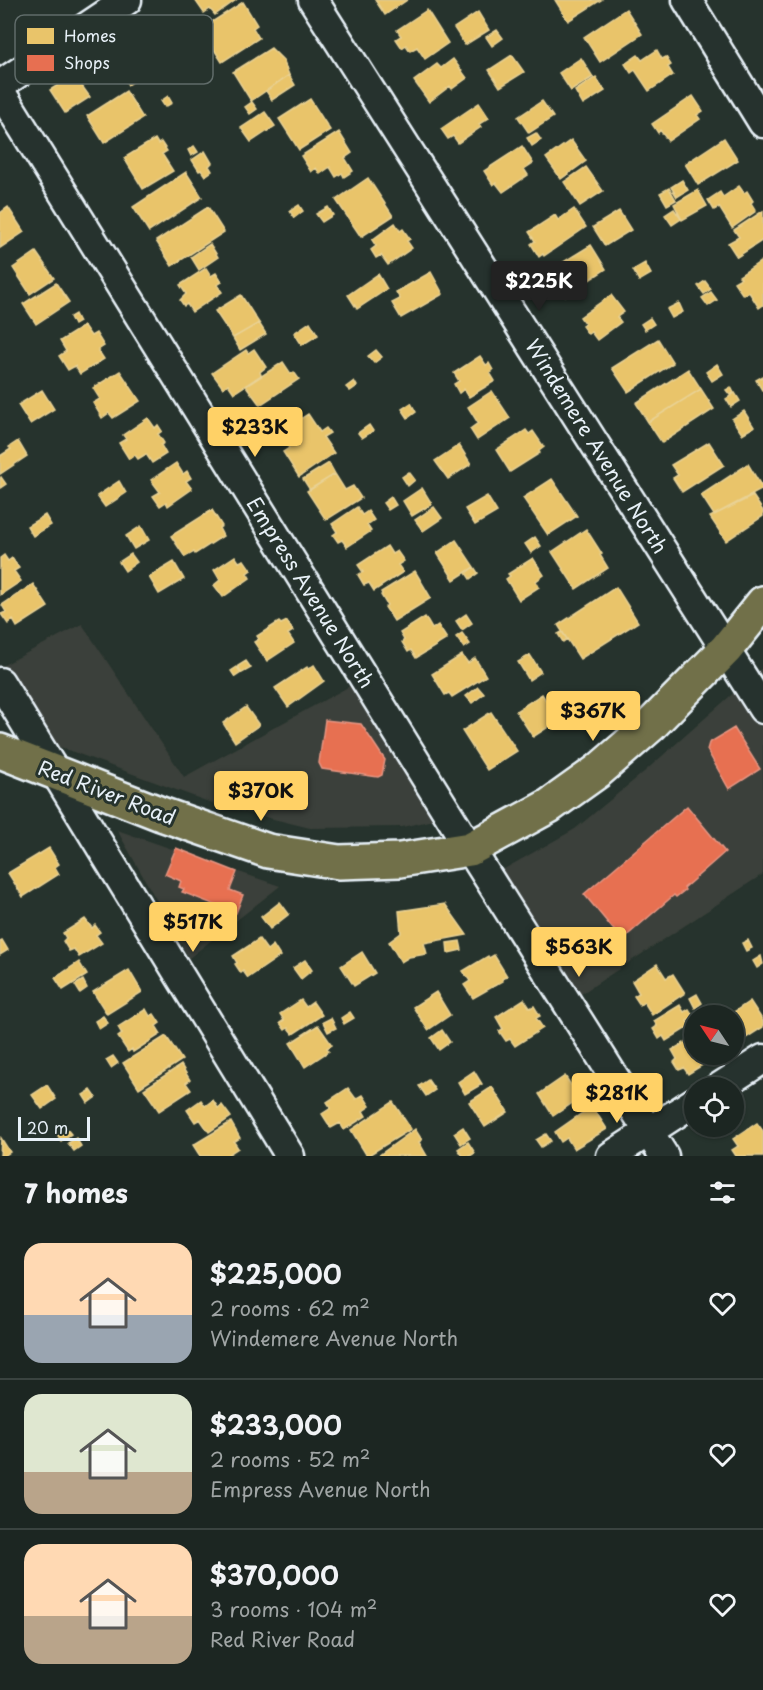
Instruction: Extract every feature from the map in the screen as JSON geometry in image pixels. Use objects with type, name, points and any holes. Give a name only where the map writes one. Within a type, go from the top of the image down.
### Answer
[{"type":"main road","name":"Red River Road","points":[[0,751],[161,814],[268,851],[339,862],[400,860],[470,849],[549,806],[598,771],[651,725],[726,649],[763,603]]},
{"type":"street","points":[[105,15],[127,0]]},
{"type":"street","name":"Windemere Avenue North","points":[[313,0],[763,709]]},
{"type":"street","points":[[687,0],[763,123]]},
{"type":"street","points":[[0,85],[15,75]]},
{"type":"street","name":"Empress Avenue North","points":[[0,91],[470,849],[664,1156]]},
{"type":"street","points":[[0,682],[290,1156]]},
{"type":"street","points":[[735,1077],[763,1059]]},
{"type":"street","points":[[611,1156],[684,1109]]},
{"type":"shaded area","points":[[82,624],[184,777],[359,681],[457,815],[402,827],[310,828],[217,805],[49,743],[0,667]]},
{"type":"shaded area","points":[[763,667],[763,874],[578,996],[497,873],[575,829],[644,772]]},
{"type":"shaded area","points":[[117,830],[280,886],[189,958]]},
{"type":"building: Homes","points":[[195,0],[236,0],[215,15],[210,9],[204,13]]},
{"type":"building: Homes","points":[[375,0],[407,0],[385,15]]},
{"type":"building: Homes","points":[[555,0],[601,0],[568,21]]},
{"type":"building: Homes","points":[[243,2],[257,25],[253,28],[259,38],[222,62],[213,48],[213,21]]},
{"type":"building: Homes","points":[[626,9],[642,34],[600,62],[584,37]]},
{"type":"building: Homes","points":[[427,10],[448,43],[425,59],[417,47],[410,51],[406,45],[402,48],[396,39],[401,36],[397,30]]},
{"type":"building: Homes","points":[[478,12],[489,30],[465,45],[454,28]]},
{"type":"building: Homes","points":[[497,30],[503,38],[492,46],[486,37]]},
{"type":"building: Homes","points":[[271,48],[283,60],[289,75],[251,101],[233,72]]},
{"type":"building: Homes","points":[[657,50],[662,59],[666,57],[673,75],[649,91],[635,70],[631,73],[625,64],[638,55],[642,60]]},
{"type":"building: Homes","points":[[512,55],[524,72],[500,87],[489,70]]},
{"type":"building: Homes","points":[[581,58],[593,77],[571,91],[559,73]]},
{"type":"building: Homes","points":[[453,59],[467,78],[452,89],[450,86],[429,102],[414,81],[437,64],[441,68]]},
{"type":"building: Homes","points":[[289,75],[295,85],[272,100],[266,91]]},
{"type":"building: Homes","points":[[596,77],[605,91],[583,105],[575,91]]},
{"type":"building: Homes","points":[[60,84],[85,84],[82,86],[90,97],[65,113],[50,90]]},
{"type":"building: Homes","points":[[126,91],[143,118],[104,143],[87,116]]},
{"type":"building: Homes","points":[[168,96],[172,103],[165,107],[161,101]]},
{"type":"building: Homes","points":[[693,96],[703,111],[697,115],[700,119],[668,141],[652,124]]},
{"type":"building: Homes","points":[[310,99],[330,130],[299,150],[279,119]]},
{"type":"building: Homes","points":[[542,101],[553,117],[529,133],[518,117]]},
{"type":"building: Homes","points":[[252,102],[257,109],[250,114],[245,107]]},
{"type":"building: Homes","points":[[479,103],[489,118],[479,124],[481,127],[458,143],[453,136],[448,139],[441,129]]},
{"type":"building: Homes","points":[[265,112],[275,126],[251,142],[241,128]]},
{"type":"building: Homes","points":[[339,132],[352,153],[345,158],[353,171],[344,177],[342,173],[336,177],[330,167],[320,174],[316,168],[311,172],[301,156]]},
{"type":"building: Homes","points":[[536,133],[541,140],[532,146],[527,138]]},
{"type":"building: Homes","points":[[724,138],[738,160],[698,185],[685,164]]},
{"type":"building: Homes","points":[[155,139],[158,144],[161,142],[167,151],[162,154],[173,171],[143,189],[124,158]]},
{"type":"building: Homes","points":[[571,140],[586,161],[561,179],[546,158]]},
{"type":"building: Homes","points":[[194,146],[198,152],[191,156],[188,150]]},
{"type":"building: Homes","points":[[522,146],[533,163],[524,169],[528,175],[503,192],[496,183],[493,185],[484,171]]},
{"type":"building: Homes","points":[[205,151],[212,163],[209,166],[212,171],[205,176],[192,160]]},
{"type":"building: Homes","points":[[586,167],[603,191],[580,206],[564,182]]},
{"type":"building: Homes","points":[[186,172],[202,197],[149,232],[133,207]]},
{"type":"building: Homes","points":[[368,178],[393,216],[361,237],[336,200]]},
{"type":"building: Homes","points":[[682,180],[688,190],[677,197],[671,187]]},
{"type":"building: Homes","points":[[739,186],[744,193],[747,191],[756,211],[732,228],[719,207],[714,210],[708,200],[720,192],[723,197]]},
{"type":"building: Homes","points":[[669,188],[676,200],[667,205],[660,193]]},
{"type":"building: Homes","points":[[698,190],[707,206],[682,220],[674,204]]},
{"type":"building: Homes","points":[[299,205],[303,211],[294,218],[290,211]]},
{"type":"building: Homes","points":[[8,207],[24,232],[0,248],[0,213]]},
{"type":"building: Homes","points":[[208,207],[224,232],[172,266],[156,241]]},
{"type":"building: Homes","points":[[328,207],[333,215],[322,222],[316,214]]},
{"type":"building: Homes","points":[[574,209],[586,227],[544,256],[543,254],[539,257],[531,244],[535,241],[529,232],[555,215],[558,220]]},
{"type":"building: Homes","points":[[674,209],[681,219],[672,225],[665,215]]},
{"type":"building: Homes","points":[[619,211],[631,230],[605,246],[593,227]]},
{"type":"building: Homes","points":[[763,211],[763,240],[737,257],[728,243],[739,237],[734,230]]},
{"type":"building: Homes","points":[[395,223],[400,231],[403,229],[410,239],[407,241],[412,248],[388,265],[381,255],[376,258],[371,250],[376,246],[372,240]]},
{"type":"building: Homes","points":[[210,244],[218,257],[199,270],[191,257]]},
{"type":"building: Homes","points":[[591,245],[606,269],[565,296],[559,287],[554,290],[544,274]]},
{"type":"building: Homes","points":[[36,252],[54,278],[30,294],[13,268]]},
{"type":"building: Homes","points":[[763,260],[763,305],[759,308],[749,292],[743,295],[734,282]]},
{"type":"building: Homes","points":[[645,263],[651,274],[639,281],[633,270]]},
{"type":"building: Homes","points":[[206,268],[211,276],[216,273],[222,282],[217,285],[222,292],[192,312],[187,304],[184,306],[180,300],[186,294],[180,285]]},
{"type":"building: Homes","points":[[431,272],[443,294],[401,318],[392,303],[400,299],[396,292]]},
{"type":"building: Homes","points":[[378,274],[387,289],[357,309],[348,295]]},
{"type":"building: Homes","points":[[705,281],[711,289],[704,294],[698,286]]},
{"type":"building: Homes","points":[[56,283],[69,302],[36,324],[23,304]]},
{"type":"building: Homes","points":[[711,292],[717,300],[708,306],[702,298]]},
{"type":"building: Homes","points":[[241,295],[259,323],[233,338],[215,311]]},
{"type":"building: Homes","points":[[611,295],[624,312],[617,317],[621,322],[597,340],[582,326],[585,324],[580,317]]},
{"type":"building: Homes","points":[[679,303],[683,312],[672,318],[667,309]]},
{"type":"building: Homes","points":[[75,314],[79,322],[74,325],[70,317]]},
{"type":"building: Homes","points":[[650,318],[654,324],[645,330],[641,324]]},
{"type":"building: Homes","points":[[310,322],[318,335],[302,345],[294,333]]},
{"type":"building: Homes","points":[[259,323],[266,334],[240,350],[233,338]]},
{"type":"building: Homes","points":[[84,326],[91,336],[96,333],[104,346],[98,350],[104,359],[80,374],[75,366],[68,370],[59,356],[66,351],[60,341]]},
{"type":"building: Homes","points":[[658,339],[673,363],[628,392],[612,368]]},
{"type":"building: Homes","points":[[254,349],[266,367],[260,372],[261,375],[234,393],[228,384],[223,388],[212,373],[246,350],[248,353]]},
{"type":"building: Homes","points":[[376,350],[382,357],[374,363],[368,356]]},
{"type":"building: Homes","points":[[480,356],[486,365],[489,363],[493,370],[490,373],[495,381],[469,397],[464,389],[459,393],[454,384],[459,381],[454,373]]},
{"type":"building: Homes","points":[[283,362],[291,374],[294,372],[299,379],[260,405],[246,386]]},
{"type":"building: Homes","points":[[717,364],[723,374],[712,381],[706,372]]},
{"type":"building: Homes","points":[[688,369],[701,389],[648,422],[636,403]]},
{"type":"building: Homes","points":[[120,371],[140,401],[113,418],[109,413],[102,418],[93,403],[100,399],[93,388]]},
{"type":"building: Homes","points":[[763,376],[763,389],[762,390],[756,380]]},
{"type":"building: Homes","points":[[354,381],[357,386],[350,391],[346,387]]},
{"type":"building: Homes","points":[[731,387],[734,393],[730,395],[726,390]]},
{"type":"building: Homes","points":[[701,389],[714,409],[662,443],[648,422]]},
{"type":"building: Homes","points":[[42,390],[54,409],[30,424],[18,405]]},
{"type":"building: Homes","points":[[492,391],[510,418],[477,440],[470,429],[478,423],[468,407]]},
{"type":"building: Homes","points":[[735,393],[740,401],[731,407],[726,399]]},
{"type":"building: Homes","points":[[411,403],[416,412],[408,418],[402,409]]},
{"type":"building: Homes","points":[[744,411],[754,427],[742,434],[732,419]]},
{"type":"building: Homes","points":[[308,414],[320,432],[326,428],[330,433],[323,437],[334,453],[299,477],[283,452],[289,448],[279,433]]},
{"type":"building: Homes","points":[[148,418],[155,428],[158,425],[162,431],[158,434],[164,443],[161,445],[166,454],[152,463],[146,454],[138,459],[135,455],[129,459],[119,443],[126,439],[123,435]]},
{"type":"building: Homes","points":[[369,425],[373,431],[362,438],[358,433]]},
{"type":"building: Homes","points":[[526,430],[529,434],[533,431],[544,447],[539,451],[540,453],[510,472],[496,450]]},
{"type":"building: Homes","points":[[18,441],[27,456],[0,474],[0,456]]},
{"type":"building: Homes","points":[[709,442],[724,465],[682,492],[673,478],[678,475],[671,465]]},
{"type":"building: Homes","points":[[459,445],[471,464],[448,479],[435,461]]},
{"type":"building: Homes","points":[[176,463],[183,474],[187,471],[191,478],[186,481],[192,489],[168,506],[166,502],[160,506],[153,496],[160,492],[151,480]]},
{"type":"building: Homes","points":[[329,463],[335,474],[310,490],[303,479]]},
{"type":"building: Homes","points":[[748,464],[763,489],[714,515],[701,495]]},
{"type":"building: Homes","points":[[409,472],[415,480],[408,486],[402,477]]},
{"type":"building: Homes","points":[[335,474],[345,490],[353,486],[361,498],[326,520],[307,491]]},
{"type":"building: Homes","points":[[0,478],[6,484],[0,488]]},
{"type":"building: Homes","points":[[552,479],[577,516],[548,535],[523,498]]},
{"type":"building: Homes","points":[[119,481],[126,493],[105,507],[97,496]]},
{"type":"building: Homes","points":[[422,488],[432,504],[412,516],[403,501]]},
{"type":"building: Homes","points":[[487,496],[497,512],[475,525],[465,509]]},
{"type":"building: Homes","points":[[753,496],[763,511],[763,516],[726,541],[710,517]]},
{"type":"building: Homes","points":[[391,497],[396,505],[388,510],[383,503]]},
{"type":"building: Homes","points":[[357,507],[362,515],[368,511],[374,520],[367,525],[371,531],[347,547],[342,540],[338,542],[333,535],[337,532],[332,524]]},
{"type":"building: Homes","points":[[434,507],[442,518],[423,531],[415,520]]},
{"type":"building: Homes","points":[[212,510],[222,526],[219,528],[223,536],[195,554],[194,552],[185,557],[171,536]]},
{"type":"building: Homes","points":[[45,515],[51,525],[33,536],[27,526]]},
{"type":"building: Homes","points":[[141,526],[149,540],[134,549],[126,536]]},
{"type":"building: Homes","points":[[586,529],[608,568],[576,589],[552,552]]},
{"type":"building: Homes","points":[[535,537],[541,546],[531,553],[525,544]]},
{"type":"building: Homes","points":[[456,540],[474,567],[454,580],[437,553]]},
{"type":"building: Homes","points":[[387,546],[392,554],[397,551],[404,561],[398,565],[403,572],[374,591],[369,583],[364,585],[358,575],[363,572],[358,565]]},
{"type":"building: Homes","points":[[131,554],[137,562],[125,571],[119,562]]},
{"type":"building: Homes","points":[[4,555],[8,561],[12,558],[19,568],[14,571],[21,581],[0,595],[0,558]]},
{"type":"building: Homes","points":[[235,556],[239,562],[244,560],[251,570],[247,573],[250,578],[223,597],[214,585],[220,580],[214,570]]},
{"type":"building: Homes","points":[[533,558],[544,575],[536,581],[539,587],[519,600],[506,579],[510,576],[508,574]]},
{"type":"building: Homes","points":[[174,562],[184,579],[159,594],[149,577]]},
{"type":"building: Homes","points":[[474,567],[478,573],[470,579],[466,573]]},
{"type":"building: Homes","points":[[415,571],[431,598],[394,621],[385,607],[387,605],[381,592]]},
{"type":"building: Homes","points":[[33,584],[48,607],[17,627],[13,620],[8,624],[1,614],[6,612],[2,605]]},
{"type":"building: Homes","points":[[616,587],[638,622],[580,659],[558,625]]},
{"type":"building: Homes","points":[[466,614],[472,623],[462,630],[456,621]]},
{"type":"building: Homes","points":[[425,617],[432,629],[438,625],[447,639],[416,658],[411,650],[408,652],[400,633]]},
{"type":"building: Homes","points":[[287,621],[293,631],[288,634],[294,643],[267,661],[254,642],[259,639],[257,636],[279,622],[281,624]]},
{"type":"building: Homes","points":[[562,632],[567,639],[563,642],[558,634]]},
{"type":"building: Homes","points":[[462,633],[470,644],[464,648],[456,637]]},
{"type":"building: Homes","points":[[462,655],[468,663],[475,658],[486,676],[452,697],[449,693],[445,695],[432,674]]},
{"type":"building: Homes","points":[[530,655],[541,672],[529,680],[518,662]]},
{"type":"building: Homes","points":[[246,661],[251,668],[242,673],[238,666]]},
{"type":"building: Homes","points":[[314,665],[324,681],[288,707],[275,688],[307,667],[308,669]]},
{"type":"building: Homes","points":[[237,667],[241,673],[235,677],[231,671]]},
{"type":"building: Homes","points":[[478,687],[484,694],[472,703],[466,696]]},
{"type":"building: Homes","points":[[542,694],[559,720],[533,737],[516,711]]},
{"type":"building: Homes","points":[[246,707],[259,725],[235,742],[223,723]]},
{"type":"building: Homes","points":[[491,712],[517,751],[487,770],[462,731]]},
{"type":"building: Homes","points":[[49,848],[59,864],[55,867],[59,874],[23,897],[8,873]]},
{"type":"building: Homes","points":[[280,902],[289,914],[270,929],[261,917]]},
{"type":"building: Homes","points":[[445,904],[467,935],[424,943],[427,954],[409,957],[401,962],[389,942],[401,933],[399,911]]},
{"type":"building: Homes","points":[[85,919],[92,928],[95,925],[100,932],[96,935],[102,943],[79,957],[74,949],[69,951],[63,941],[66,938],[63,933]]},
{"type":"building: Homes","points":[[259,939],[267,950],[273,945],[280,956],[248,978],[243,971],[241,973],[233,956]]},
{"type":"building: Homes","points":[[2,940],[8,950],[0,955],[0,941]]},
{"type":"building: Homes","points":[[748,940],[752,948],[746,951],[742,943]]},
{"type":"building: Homes","points":[[460,941],[462,950],[448,953],[447,943]]},
{"type":"building: Homes","points":[[362,952],[375,973],[354,986],[341,966]]},
{"type":"building: Homes","points":[[494,955],[507,976],[502,979],[503,981],[473,998],[464,985],[470,981],[463,971],[488,956],[489,958]]},
{"type":"building: Homes","points":[[761,956],[763,964],[757,968],[753,961]]},
{"type":"building: Homes","points":[[305,960],[312,970],[301,979],[293,968]]},
{"type":"building: Homes","points":[[79,962],[87,975],[63,990],[55,978]]},
{"type":"building: Homes","points":[[657,964],[666,978],[673,974],[685,993],[652,1015],[644,1002],[640,1005],[634,996],[639,993],[632,981]]},
{"type":"building: Homes","points":[[129,970],[142,992],[107,1014],[93,992]]},
{"type":"building: Homes","points":[[83,980],[87,988],[80,993],[75,985]]},
{"type":"building: Homes","points":[[436,992],[450,1015],[428,1030],[413,1007]]},
{"type":"building: Homes","points":[[697,994],[702,1003],[694,1005],[690,998]]},
{"type":"building: Homes","points":[[524,999],[530,1008],[534,1006],[540,1016],[536,1018],[543,1028],[515,1046],[510,1039],[506,1041],[499,1031],[503,1029],[496,1017]]},
{"type":"building: Homes","points":[[301,1000],[306,1007],[313,1002],[322,1015],[293,1034],[288,1028],[285,1030],[280,1023],[284,1020],[280,1014]]},
{"type":"building: Homes","points":[[750,1001],[763,1021],[763,1027],[746,1038],[744,1035],[744,1005]]},
{"type":"building: Homes","points":[[680,1005],[684,1012],[684,1030],[666,1041],[663,1036],[659,1039],[653,1029],[657,1026],[654,1021]]},
{"type":"building: Homes","points":[[146,1009],[150,1016],[154,1014],[160,1023],[156,1026],[161,1034],[133,1052],[132,1049],[128,1052],[118,1037],[122,1034],[118,1027]]},
{"type":"building: Homes","points":[[350,1012],[354,1018],[344,1024],[341,1018]]},
{"type":"building: Homes","points":[[103,1016],[108,1023],[99,1029],[95,1021]]},
{"type":"building: Homes","points":[[331,1018],[336,1028],[328,1032],[323,1022]]},
{"type":"building: Homes","points":[[318,1025],[332,1045],[327,1048],[329,1051],[305,1067],[290,1043]]},
{"type":"building: Homes","points":[[442,1030],[450,1042],[439,1050],[431,1038]]},
{"type":"building: Homes","points":[[166,1036],[182,1060],[139,1088],[123,1063]]},
{"type":"building: Homes","points":[[684,1043],[684,1065],[702,1065],[688,1074],[684,1068],[679,1070],[674,1062],[677,1059],[672,1050]]},
{"type":"building: Homes","points":[[113,1056],[118,1063],[111,1068],[106,1060]]},
{"type":"building: Homes","points":[[181,1065],[190,1080],[186,1083],[191,1090],[159,1111],[144,1089]]},
{"type":"building: Homes","points":[[474,1071],[482,1084],[465,1094],[458,1082]]},
{"type":"building: Homes","points":[[565,1076],[580,1098],[553,1116],[539,1094]]},
{"type":"building: Homes","points":[[428,1080],[435,1090],[426,1096],[419,1086]]},
{"type":"building: Homes","points":[[47,1085],[56,1099],[42,1109],[32,1095]]},
{"type":"building: Homes","points":[[492,1087],[508,1112],[485,1127],[469,1102]]},
{"type":"building: Homes","points":[[348,1088],[356,1099],[363,1095],[370,1106],[363,1111],[366,1116],[344,1130],[340,1123],[331,1128],[322,1114],[331,1108],[327,1102]]},
{"type":"building: Homes","points":[[91,1090],[96,1097],[88,1103],[83,1095]]},
{"type":"building: Homes","points":[[201,1100],[205,1106],[213,1100],[218,1108],[222,1105],[231,1117],[209,1132],[200,1119],[195,1122],[187,1110]]},
{"type":"building: Homes","points":[[393,1102],[411,1129],[367,1156],[351,1130]]},
{"type":"building: Homes","points":[[592,1106],[607,1129],[574,1149],[567,1138],[561,1142],[555,1132]]},
{"type":"building: Homes","points":[[231,1122],[240,1138],[234,1142],[238,1148],[226,1156],[200,1156],[193,1145]]},
{"type":"building: Homes","points":[[757,1123],[763,1131],[763,1156],[736,1156],[732,1150],[738,1146],[733,1139],[744,1137],[744,1132]]},
{"type":"building: Homes","points":[[463,1127],[470,1138],[461,1144],[454,1133]]},
{"type":"building: Homes","points":[[66,1128],[71,1134],[61,1141],[57,1134]]},
{"type":"building: Homes","points":[[415,1129],[422,1140],[419,1142],[427,1156],[378,1156]]},
{"type":"building: Homes","points":[[546,1134],[551,1141],[541,1147],[536,1140]]},
{"type":"building: Homes","points":[[1,1138],[10,1152],[4,1156],[0,1156]]},
{"type":"building: Homes","points":[[76,1138],[81,1146],[74,1151],[68,1143]]},
{"type":"building: Homes","points":[[468,1142],[475,1153],[463,1156],[458,1149]]},
{"type":"building: Shops","points":[[325,720],[361,724],[385,760],[382,775],[378,777],[322,769],[319,763]]},
{"type":"building: Shops","points":[[734,728],[760,769],[729,789],[707,750],[709,743]]},
{"type":"building: Shops","points":[[687,806],[725,852],[684,888],[685,890],[676,897],[674,895],[622,940],[584,894]]},
{"type":"building: Shops","points":[[176,848],[237,872],[230,890],[243,895],[236,913],[182,892],[184,889],[179,887],[181,881],[165,874]]}]
